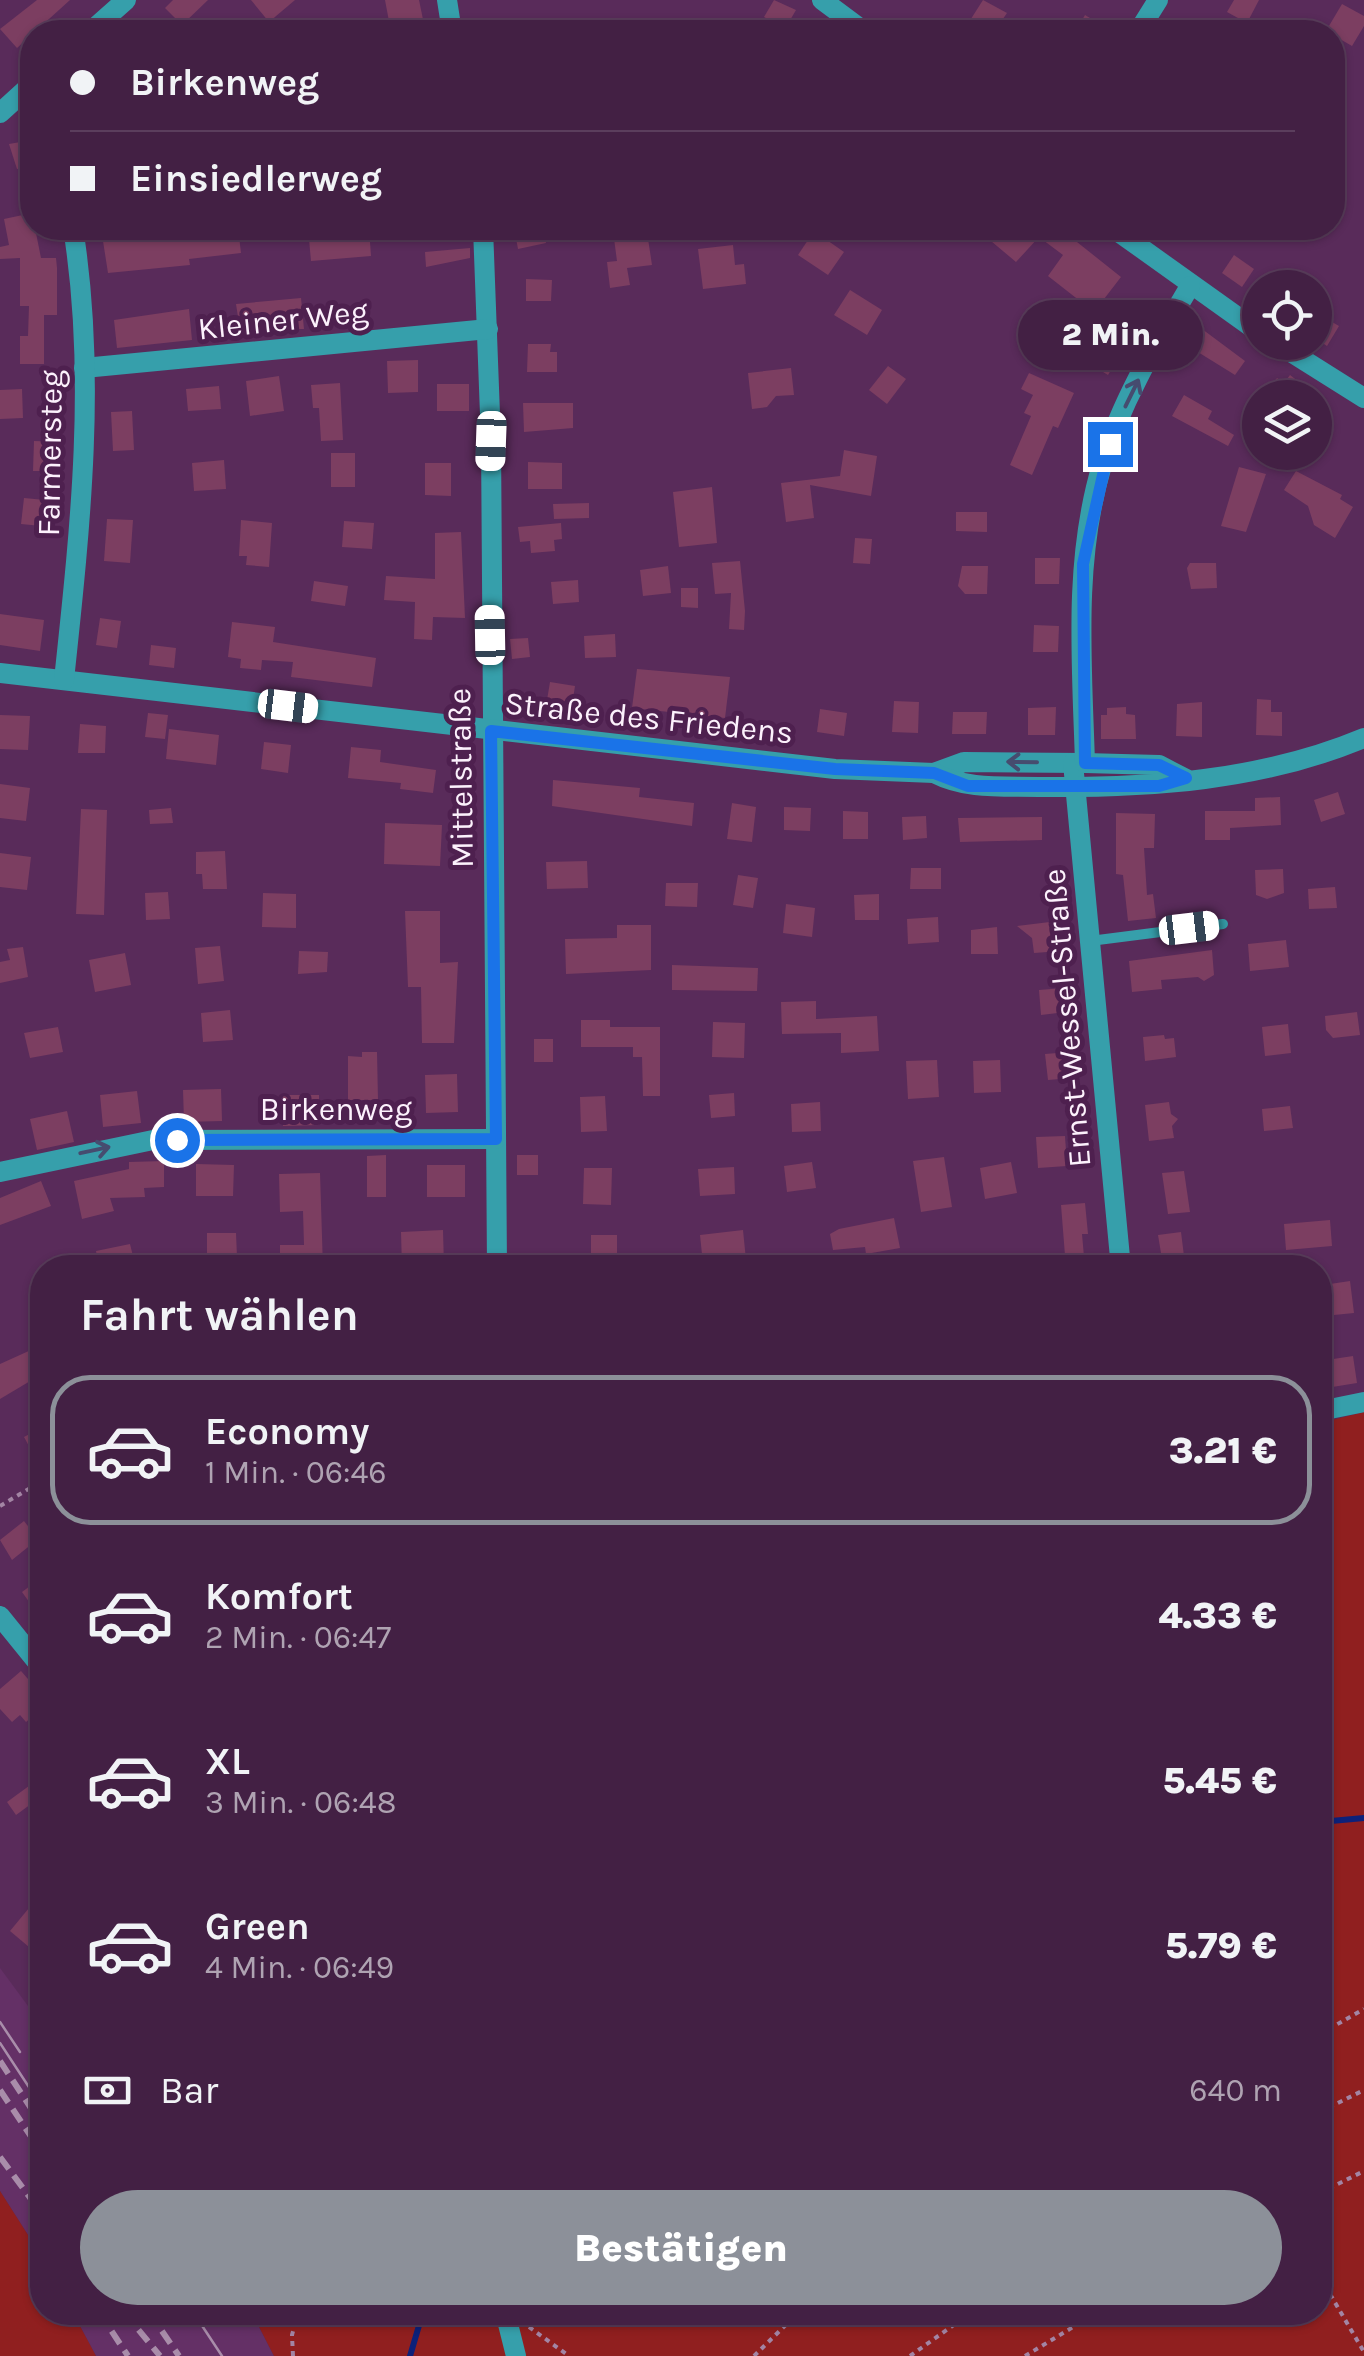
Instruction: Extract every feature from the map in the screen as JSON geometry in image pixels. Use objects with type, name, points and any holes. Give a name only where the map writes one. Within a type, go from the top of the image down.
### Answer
[{"type":"street","points":[[104,20],[126,0]]},
{"type":"street","points":[[822,0],[849,20]]},
{"type":"street","points":[[0,113],[20,95]]},
{"type":"street","name":"Farmersteg","points":[[64,680],[82,509],[84,368],[81,282],[74,240]]},
{"type":"street","name":"Mittelstraße","points":[[484,240],[488,328],[497,1255]]},
{"type":"street","points":[[1129,240],[1242,321]]},
{"type":"street","name":"Ernst-Wessel-Straße","points":[[1120,1255],[1075,787],[1079,763],[1083,564],[1098,482],[1134,388],[1190,286]]},
{"type":"street","name":"Kleiner Weg","points":[[84,368],[488,328]]},
{"type":"street","points":[[1304,360],[1364,398]]},
{"type":"street","name":"Straße des Friedens","points":[[0,673],[835,769],[934,773],[968,786],[1159,786],[1186,778],[1266,770],[1364,738]]},
{"type":"street","name":"Straße des Friedens","points":[[934,773],[964,762],[1079,763],[1159,765],[1186,778]]},
{"type":"street","name":"Birkenweg","points":[[0,1172],[153,1140],[496,1139]]},
{"type":"street","points":[[1332,1409],[1364,1402]]},
{"type":"street","points":[[0,1616],[30,1653]]},
{"type":"street","points":[[512,2325],[516,2356]]},
{"type":"lane","points":[[1089,941],[1222,924]]},
{"type":"path","points":[[0,1506],[30,1488]]},
{"type":"path","points":[[1332,2027],[1364,2009]]},
{"type":"path","points":[[1332,2106],[1364,2090]]},
{"type":"path","points":[[1332,2186],[1364,2171]]},
{"type":"path","points":[[1332,2297],[1364,2352]]},
{"type":"path","points":[[293,2356],[295,2325]]},
{"type":"path","points":[[526,2325],[569,2356]]},
{"type":"path","points":[[754,2356],[786,2325]]},
{"type":"path","points":[[910,2356],[954,2325]]},
{"type":"path","points":[[1025,2356],[1076,2325]]},
{"type":"shaded area","points":[[1364,1412],[1364,2356],[274,2356],[258,2325],[1332,2325],[1332,1420]]},
{"type":"shaded area","points":[[0,1968],[30,2009],[30,2238],[0,2191]]},
{"type":"shaded area","points":[[0,2191],[30,2238],[30,2325],[79,2325],[96,2356],[0,2356]]},
{"type":"shaded area","points":[[79,2325],[258,2325],[274,2356],[96,2356]]},
{"type":"building","points":[[37,0],[70,0],[48,20],[20,20],[17,48],[0,29]]},
{"type":"building","points":[[173,0],[208,0],[187,20],[177,20],[165,8]]},
{"type":"building","points":[[251,0],[295,0],[271,20]]},
{"type":"building","points":[[385,0],[419,0],[423,20],[389,20]]},
{"type":"building","points":[[774,0],[796,10],[790,20],[764,17]]},
{"type":"building","points":[[983,0],[1007,13],[1002,20],[970,20]]},
{"type":"building","points":[[1234,0],[1259,0],[1249,20],[1227,12]]},
{"type":"building","points":[[1342,4],[1364,16],[1364,26],[1352,46],[1345,42],[1345,20],[1333,20]]},
{"type":"building","points":[[20,142],[20,168],[17,169],[9,144]]},
{"type":"building","points":[[20,216],[20,240],[37,240],[41,258],[56,258],[57,315],[44,315],[44,364],[20,364],[20,336],[28,336],[29,306],[20,306],[20,258],[0,259],[0,247],[9,245],[4,219]]},
{"type":"building","points":[[239,240],[241,253],[189,259],[190,265],[108,273],[103,241]]},
{"type":"building","points":[[309,240],[370,240],[371,256],[311,261]]},
{"type":"building","points":[[516,240],[545,240],[546,243],[518,249]]},
{"type":"building","points":[[614,240],[648,240],[652,265],[627,268],[630,285],[610,288],[607,262],[617,261]]},
{"type":"building","points":[[808,240],[827,240],[844,252],[828,275],[798,255]]},
{"type":"building","points":[[990,240],[1036,240],[1016,262]]},
{"type":"building","points":[[1043,240],[1078,240],[1121,277],[1094,312],[1048,276],[1063,255]]},
{"type":"building","points":[[733,245],[735,265],[744,264],[746,284],[703,289],[698,249]]},
{"type":"building","points":[[470,248],[470,258],[426,267],[425,252]]},
{"type":"building","points":[[1234,255],[1254,269],[1242,270],[1242,287],[1222,273]]},
{"type":"building","points":[[526,279],[552,280],[551,301],[526,301]]},
{"type":"building","points":[[850,290],[882,310],[867,335],[834,315]]},
{"type":"building","points":[[301,298],[304,329],[240,330],[236,304]]},
{"type":"building","points":[[189,309],[192,340],[117,348],[114,320]]},
{"type":"building","points":[[1096,320],[1109,328],[1102,340],[1122,352],[1108,375],[1075,355]]},
{"type":"building","points":[[1198,326],[1245,361],[1235,375],[1185,344]]},
{"type":"building","points":[[528,344],[551,344],[550,352],[557,352],[557,372],[527,372]]},
{"type":"building","points":[[418,360],[418,392],[388,393],[387,361]]},
{"type":"building","points":[[888,366],[906,379],[887,404],[869,390]]},
{"type":"building","points":[[791,368],[794,395],[776,396],[767,407],[752,409],[748,373]]},
{"type":"building","points":[[1029,373],[1074,393],[1058,428],[1053,426],[1032,475],[1010,465],[1031,416],[1024,413],[1033,395],[1021,389]]},
{"type":"building","points":[[279,376],[284,411],[250,416],[246,381]]},
{"type":"building","points":[[340,383],[343,440],[321,441],[319,408],[313,408],[311,385]]},
{"type":"building","points":[[437,384],[469,384],[469,411],[437,411]]},
{"type":"building","points":[[219,386],[221,409],[188,411],[186,389]]},
{"type":"building","points":[[22,389],[23,418],[0,419],[0,390]]},
{"type":"building","points":[[1184,395],[1212,411],[1208,419],[1234,435],[1228,446],[1172,416]]},
{"type":"building","points":[[523,403],[573,403],[573,428],[524,432]]},
{"type":"building","points":[[132,411],[134,450],[113,451],[111,412]]},
{"type":"building","points":[[34,441],[62,442],[61,471],[33,471]]},
{"type":"building","points":[[844,450],[877,456],[871,496],[810,485],[814,518],[786,522],[781,483],[840,476]]},
{"type":"building","points":[[331,453],[355,453],[355,487],[331,487]]},
{"type":"building","points":[[224,460],[226,489],[194,491],[192,463]]},
{"type":"building","points":[[528,462],[562,463],[562,489],[528,489]]},
{"type":"building","points":[[425,463],[451,463],[451,496],[425,495]]},
{"type":"building","points":[[1239,467],[1266,474],[1246,532],[1221,526]]},
{"type":"building","points":[[1296,471],[1342,495],[1340,499],[1353,507],[1335,538],[1314,525],[1308,506],[1284,490]]},
{"type":"building","points":[[712,487],[717,543],[679,547],[673,492]]},
{"type":"building","points":[[24,498],[55,501],[52,527],[21,524]]},
{"type":"building","points":[[589,503],[589,518],[554,519],[553,504]]},
{"type":"building","points":[[956,512],[987,512],[987,532],[956,531]]},
{"type":"building","points":[[107,519],[133,520],[130,563],[104,561]]},
{"type":"building","points":[[241,520],[272,523],[269,567],[246,565],[247,556],[239,556]]},
{"type":"building","points":[[344,521],[374,523],[372,549],[342,547]]},
{"type":"building","points":[[561,523],[562,539],[554,540],[555,551],[531,553],[530,541],[520,542],[518,527]]},
{"type":"building","points":[[461,532],[465,618],[433,617],[432,640],[414,639],[415,602],[384,600],[386,576],[435,579],[435,533]]},
{"type":"building","points":[[855,538],[872,539],[870,564],[853,563]]},
{"type":"building","points":[[1035,558],[1060,558],[1059,584],[1035,584]]},
{"type":"building","points":[[740,561],[744,630],[729,629],[731,593],[715,594],[712,563]]},
{"type":"building","points":[[1190,563],[1216,563],[1217,588],[1191,589],[1187,568]]},
{"type":"building","points":[[668,566],[671,593],[643,596],[640,570]]},
{"type":"building","points":[[962,566],[988,566],[987,594],[965,594],[958,586]]},
{"type":"building","points":[[578,580],[579,602],[553,604],[551,582]]},
{"type":"building","points":[[314,581],[348,586],[345,606],[311,601]]},
{"type":"building","points":[[681,588],[698,588],[698,608],[681,607]]},
{"type":"building","points":[[0,614],[44,620],[40,651],[0,645]]},
{"type":"building","points":[[100,618],[121,621],[117,648],[96,645]]},
{"type":"building","points":[[232,622],[275,627],[273,642],[376,658],[372,687],[291,677],[293,662],[262,660],[261,670],[240,668],[241,659],[228,657]]},
{"type":"building","points":[[1034,625],[1059,626],[1058,652],[1033,652]]},
{"type":"building","points":[[615,634],[616,657],[585,658],[584,636]]},
{"type":"building","points":[[528,638],[530,657],[512,659],[510,639]]},
{"type":"building","points":[[151,645],[176,648],[174,668],[149,665]]},
{"type":"building","points":[[637,669],[730,677],[725,718],[632,708]]},
{"type":"building","points":[[550,682],[575,686],[571,712],[555,710],[557,701],[547,700]]},
{"type":"building","points":[[1257,699],[1271,700],[1271,712],[1282,712],[1282,736],[1256,735]]},
{"type":"building","points":[[894,701],[919,702],[918,733],[892,732]]},
{"type":"building","points":[[1202,702],[1202,737],[1176,736],[1177,704]]},
{"type":"building","points":[[1056,707],[1055,735],[1028,735],[1028,708]]},
{"type":"building","points":[[1126,707],[1126,714],[1135,715],[1136,739],[1101,739],[1101,715],[1107,715],[1107,708]]},
{"type":"building","points":[[820,709],[847,713],[844,736],[817,732]]},
{"type":"building","points":[[953,712],[987,712],[986,734],[952,734]]},
{"type":"building","points":[[148,713],[168,715],[165,739],[145,737]]},
{"type":"building","points":[[0,715],[30,716],[28,750],[0,749]]},
{"type":"building","points":[[80,724],[106,726],[105,753],[78,753]]},
{"type":"building","points":[[169,729],[219,735],[216,765],[166,759]]},
{"type":"building","points":[[264,742],[291,745],[288,773],[261,769]]},
{"type":"building","points":[[351,747],[381,750],[380,762],[436,770],[433,793],[400,789],[401,783],[348,778]]},
{"type":"building","points":[[553,780],[640,788],[639,797],[694,803],[692,826],[552,806]]},
{"type":"building","points":[[0,784],[30,788],[26,821],[0,818]]},
{"type":"building","points":[[1338,792],[1345,814],[1321,822],[1314,800]]},
{"type":"building","points":[[1280,797],[1281,825],[1230,828],[1230,840],[1205,840],[1205,811],[1255,811],[1255,798]]},
{"type":"building","points":[[732,803],[756,807],[752,842],[727,839]]},
{"type":"building","points":[[784,807],[811,808],[810,831],[784,830]]},
{"type":"building","points":[[171,808],[173,823],[150,824],[149,810]]},
{"type":"building","points":[[81,809],[107,810],[104,915],[76,914]]},
{"type":"building","points":[[843,811],[868,812],[868,839],[843,839]]},
{"type":"building","points":[[1116,813],[1155,814],[1154,848],[1144,848],[1147,895],[1153,894],[1156,918],[1128,921],[1123,875],[1116,874]]},
{"type":"building","points":[[926,816],[927,838],[903,840],[902,817]]},
{"type":"building","points":[[1042,817],[1042,840],[960,842],[958,818]]},
{"type":"building","points":[[385,823],[442,825],[440,866],[384,864]]},
{"type":"building","points":[[225,851],[227,889],[203,889],[202,874],[196,874],[196,852]]},
{"type":"building","points":[[0,853],[31,857],[27,890],[0,887]]},
{"type":"building","points":[[587,861],[588,888],[547,889],[546,862]]},
{"type":"building","points":[[911,868],[941,868],[941,889],[910,889]]},
{"type":"building","points":[[1283,869],[1284,893],[1267,899],[1256,895],[1255,870]]},
{"type":"building","points":[[738,875],[758,878],[753,908],[733,905]]},
{"type":"building","points":[[666,883],[698,883],[697,907],[665,906]]},
{"type":"building","points":[[1335,887],[1337,908],[1309,909],[1308,889]]},
{"type":"building","points":[[168,892],[170,919],[146,920],[145,893]]},
{"type":"building","points":[[263,893],[296,894],[296,928],[262,927]]},
{"type":"building","points":[[879,894],[879,920],[855,920],[854,895]]},
{"type":"building","points":[[786,904],[815,908],[812,937],[783,933]]},
{"type":"building","points":[[405,911],[440,911],[440,963],[458,962],[454,1043],[422,1043],[421,987],[408,987]]},
{"type":"building","points":[[938,917],[939,942],[908,944],[907,919]]},
{"type":"building","points":[[1058,921],[1061,951],[1034,953],[1032,938],[1017,926]]},
{"type":"building","points":[[617,925],[651,925],[651,970],[566,974],[565,939],[617,938]]},
{"type":"building","points":[[997,927],[998,954],[971,954],[971,930]]},
{"type":"building","points":[[1286,940],[1289,967],[1250,971],[1248,944]]},
{"type":"building","points":[[220,946],[224,981],[198,984],[195,948]]},
{"type":"building","points":[[23,947],[28,977],[0,983],[0,962],[10,960],[7,949]]},
{"type":"building","points":[[1212,950],[1214,975],[1204,981],[1198,977],[1161,980],[1162,989],[1132,992],[1129,961]]},
{"type":"building","points":[[299,951],[328,952],[327,972],[298,974]]},
{"type":"building","points":[[125,953],[131,985],[95,992],[89,960]]},
{"type":"building","points":[[672,965],[758,968],[757,991],[672,990]]},
{"type":"building","points":[[1064,988],[1066,1012],[1041,1015],[1039,990]]},
{"type":"building","points":[[816,1001],[816,1019],[877,1016],[879,1051],[841,1053],[841,1033],[782,1034],[781,1002]]},
{"type":"building","points":[[230,1010],[233,1040],[203,1042],[201,1013]]},
{"type":"building","points":[[1357,1012],[1360,1035],[1333,1038],[1326,1030],[1325,1016]]},
{"type":"building","points":[[581,1020],[610,1020],[610,1027],[660,1027],[660,1096],[643,1096],[642,1057],[633,1057],[633,1047],[581,1047]]},
{"type":"building","points":[[713,1022],[745,1023],[744,1058],[712,1057]]},
{"type":"building","points":[[1288,1024],[1291,1053],[1265,1056],[1262,1027]]},
{"type":"building","points":[[58,1027],[63,1052],[30,1058],[24,1033]]},
{"type":"building","points":[[1164,1035],[1165,1039],[1174,1038],[1176,1057],[1145,1061],[1143,1037]]},
{"type":"building","points":[[534,1039],[553,1039],[553,1062],[534,1062]]},
{"type":"building","points":[[362,1052],[377,1052],[378,1100],[348,1100],[348,1056],[362,1057]]},
{"type":"building","points":[[1070,1052],[1072,1078],[1048,1080],[1045,1054]]},
{"type":"building","points":[[937,1060],[939,1097],[908,1099],[906,1061]]},
{"type":"building","points":[[1000,1060],[1001,1092],[974,1093],[973,1061]]},
{"type":"building","points":[[457,1074],[458,1112],[426,1113],[425,1075]]},
{"type":"building","points":[[221,1089],[222,1121],[184,1122],[183,1090]]},
{"type":"building","points":[[137,1091],[141,1123],[103,1127],[100,1095]]},
{"type":"building","points":[[734,1093],[735,1116],[711,1118],[709,1095]]},
{"type":"building","points":[[283,1095],[319,1095],[319,1125],[283,1126]]},
{"type":"building","points":[[605,1096],[607,1131],[581,1132],[580,1097]]},
{"type":"building","points":[[820,1102],[821,1131],[792,1132],[791,1104]]},
{"type":"building","points":[[1169,1102],[1171,1114],[1178,1119],[1172,1126],[1174,1138],[1149,1141],[1145,1105]]},
{"type":"building","points":[[1290,1106],[1293,1128],[1264,1131],[1262,1109]]},
{"type":"building","points":[[67,1111],[74,1142],[37,1150],[30,1119]]},
{"type":"building","points":[[1065,1136],[1067,1166],[1038,1168],[1036,1137]]},
{"type":"building","points":[[386,1155],[386,1197],[367,1197],[367,1156]]},
{"type":"building","points":[[517,1155],[538,1155],[538,1175],[517,1175]]},
{"type":"building","points":[[944,1157],[952,1207],[921,1212],[913,1161]]},
{"type":"building","points":[[164,1161],[164,1187],[144,1188],[145,1197],[110,1198],[114,1211],[82,1219],[74,1181],[129,1169],[129,1162]]},
{"type":"building","points":[[812,1162],[816,1188],[787,1192],[784,1166]]},
{"type":"building","points":[[1011,1162],[1017,1193],[985,1199],[980,1168]]},
{"type":"building","points":[[196,1164],[234,1165],[233,1196],[196,1196]]},
{"type":"building","points":[[427,1165],[465,1165],[465,1197],[427,1197]]},
{"type":"building","points":[[734,1167],[735,1194],[700,1196],[698,1169]]},
{"type":"building","points":[[584,1168],[612,1168],[611,1205],[583,1204]]},
{"type":"building","points":[[1184,1171],[1190,1212],[1168,1214],[1162,1173]]},
{"type":"building","points":[[320,1173],[323,1255],[280,1255],[280,1245],[304,1245],[303,1211],[280,1212],[279,1174]]},
{"type":"building","points":[[41,1181],[51,1206],[0,1225],[0,1198]]},
{"type":"building","points":[[1085,1203],[1088,1234],[1082,1234],[1084,1255],[1065,1255],[1061,1205]]},
{"type":"building","points":[[894,1218],[900,1248],[866,1254],[865,1247],[833,1250],[830,1234],[839,1229]]},
{"type":"building","points":[[1330,1220],[1332,1246],[1286,1250],[1284,1224]]},
{"type":"building","points":[[443,1230],[444,1255],[402,1255],[401,1232]]},
{"type":"building","points":[[743,1230],[746,1255],[702,1255],[700,1235]]},
{"type":"building","points":[[1181,1232],[1184,1255],[1161,1255],[1158,1235]]},
{"type":"building","points":[[207,1233],[236,1233],[237,1255],[207,1255]]},
{"type":"building","points":[[591,1235],[617,1235],[617,1255],[591,1255]]},
{"type":"building","points":[[130,1244],[133,1255],[97,1255],[96,1251]]},
{"type":"building","points":[[1350,1281],[1354,1313],[1334,1315],[1332,1284]]},
{"type":"building","points":[[30,1350],[30,1381],[0,1399],[0,1364]]},
{"type":"building","points":[[1353,1356],[1357,1383],[1332,1387],[1332,1359]]},
{"type":"building","points":[[24,1521],[30,1529],[30,1545],[12,1560],[0,1540]]},
{"type":"building","points":[[30,1586],[30,1603],[22,1592]]},
{"type":"building","points":[[21,1671],[30,1681],[30,1718],[26,1722],[20,1715],[12,1722],[0,1709],[0,1689]]},
{"type":"building","points":[[30,1785],[30,1805],[16,1815],[7,1802]]},
{"type":"building","points":[[29,1908],[30,1948],[10,1931]]},
{"type":"waterway","points":[[1332,1821],[1364,1818]]},
{"type":"waterway","points":[[410,2356],[419,2325]]},
{"type":"tram line","points":[[0,2022],[20,2052]]},
{"type":"tram line","points":[[0,2043],[30,2089]]},
{"type":"tram line","points":[[202,2325],[222,2356]]},
{"type":"railway","points":[[0,2061],[30,2107]]},
{"type":"railway","points":[[0,2090],[30,2135]]},
{"type":"railway","points":[[0,2157],[30,2198]]},
{"type":"railway","points":[[108,2325],[128,2356]]},
{"type":"railway","points":[[135,2325],[160,2356]]},
{"type":"railway","points":[[158,2325],[179,2356]]},
{"type":"route","points":[[177,1140],[496,1139],[491,731],[835,769],[934,773],[968,786],[1159,786],[1186,778],[1159,765],[1085,763],[1083,564],[1102,463],[1110,444]]}]
